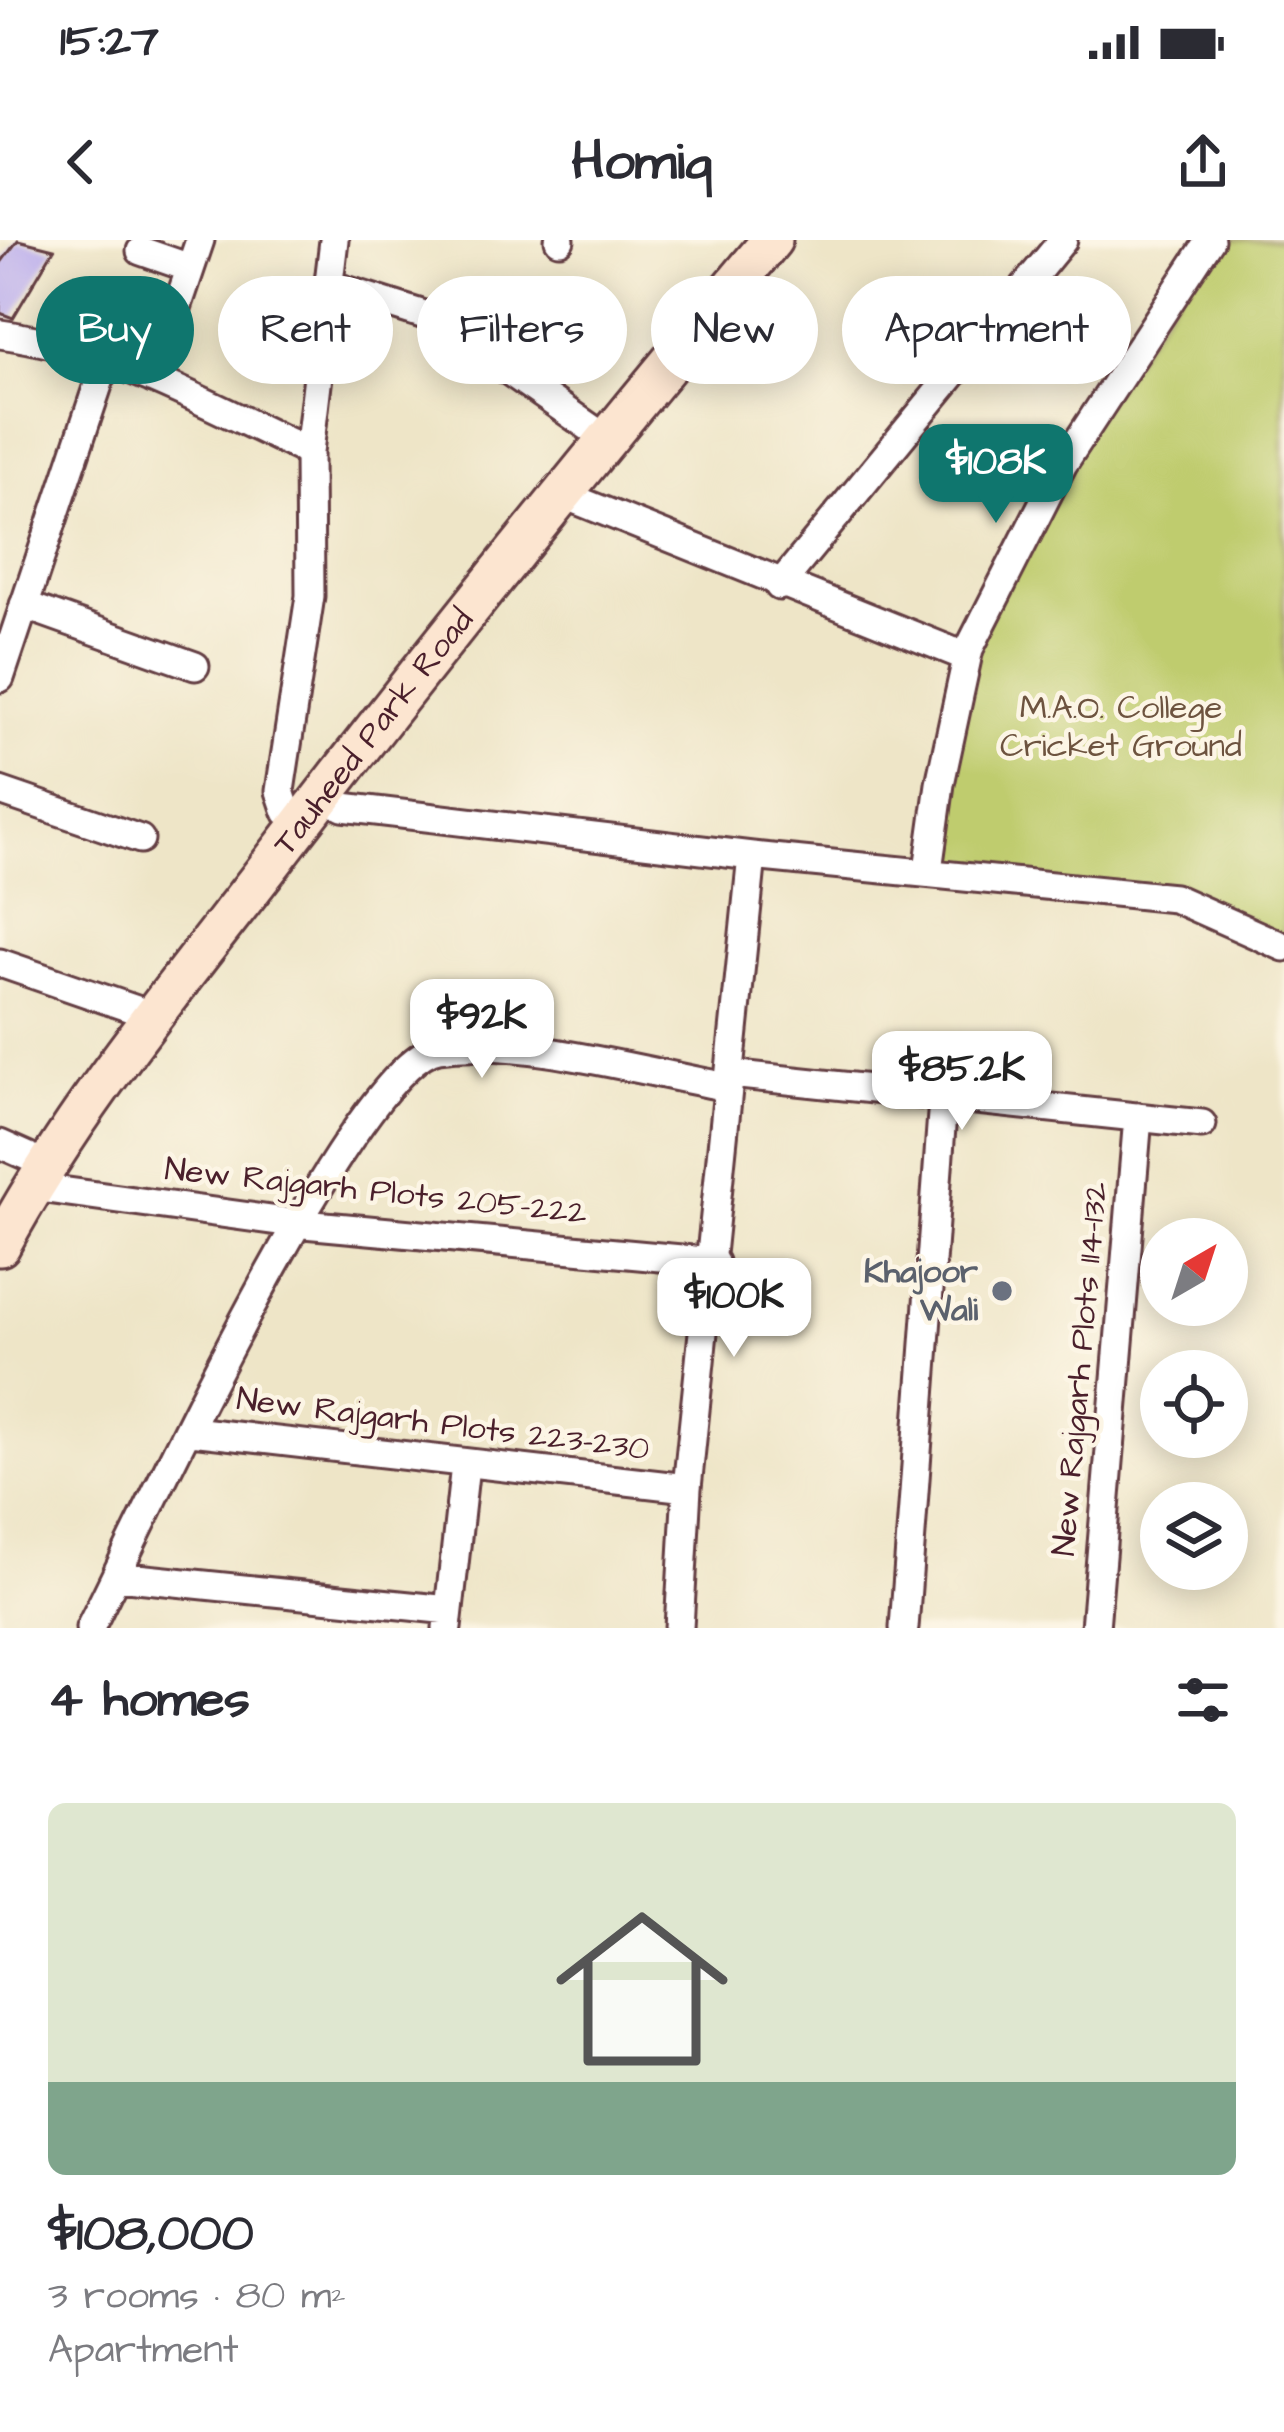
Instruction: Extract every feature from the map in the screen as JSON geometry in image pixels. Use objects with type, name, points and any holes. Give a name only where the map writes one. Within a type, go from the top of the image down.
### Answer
[{"type":"main road","name":"Tauheed Park Road","points":[[0,1246],[38,1176],[312,809],[559,493],[772,240]]},
{"type":"street","points":[[187,276],[200,240]]},
{"type":"street","points":[[331,276],[334,240]]},
{"type":"street","points":[[779,586],[1063,240]]},
{"type":"street","points":[[928,870],[967,657],[1063,464],[1210,240]]},
{"type":"street","points":[[142,251],[190,268]]},
{"type":"street","points":[[393,305],[431,317],[605,438]]},
{"type":"street","points":[[0,334],[36,338]]},
{"type":"street","points":[[0,678],[97,384]]},
{"type":"street","points":[[164,384],[309,452]]},
{"type":"street","points":[[318,384],[309,452],[310,596],[280,790],[287,812],[344,807],[752,856],[1174,898],[1284,946]]},
{"type":"street","points":[[559,493],[779,586],[967,657]]},
{"type":"street","points":[[24,605],[195,666]]},
{"type":"street","points":[[0,791],[140,839]]},
{"type":"street","points":[[679,1628],[688,1488],[752,856]]},
{"type":"street","points":[[0,963],[154,1016]]},
{"type":"street","points":[[90,1628],[293,1223],[389,1081],[413,1059],[438,1048],[516,1050],[729,1080],[1202,1124]]},
{"type":"street","points":[[904,1628],[943,1100]]},
{"type":"street","name":"New Rajgarh Plots 114-132","points":[[1095,1628],[1138,1117]]},
{"type":"street","name":"New Rajgarh Plots 205-222","points":[[0,1144],[38,1176],[293,1223],[714,1262]]},
{"type":"street","name":"New Rajgarh Plots 223-230","points":[[191,1431],[688,1488]]},
{"type":"street","points":[[117,1576],[448,1619],[465,1465]]},
{"type":"green space","name":"M.A.O. College Cricket Ground","points":[[1214,240],[1284,240],[1284,947],[1174,898],[928,870],[967,657],[1063,464],[1117,384],[1131,384],[1131,363]]},
{"type":"building","points":[[18,240],[54,249],[13,318],[0,313],[0,264]]},
{"type":"place","name":"Khajoor Wali","points":[[1002,1291]]}]
